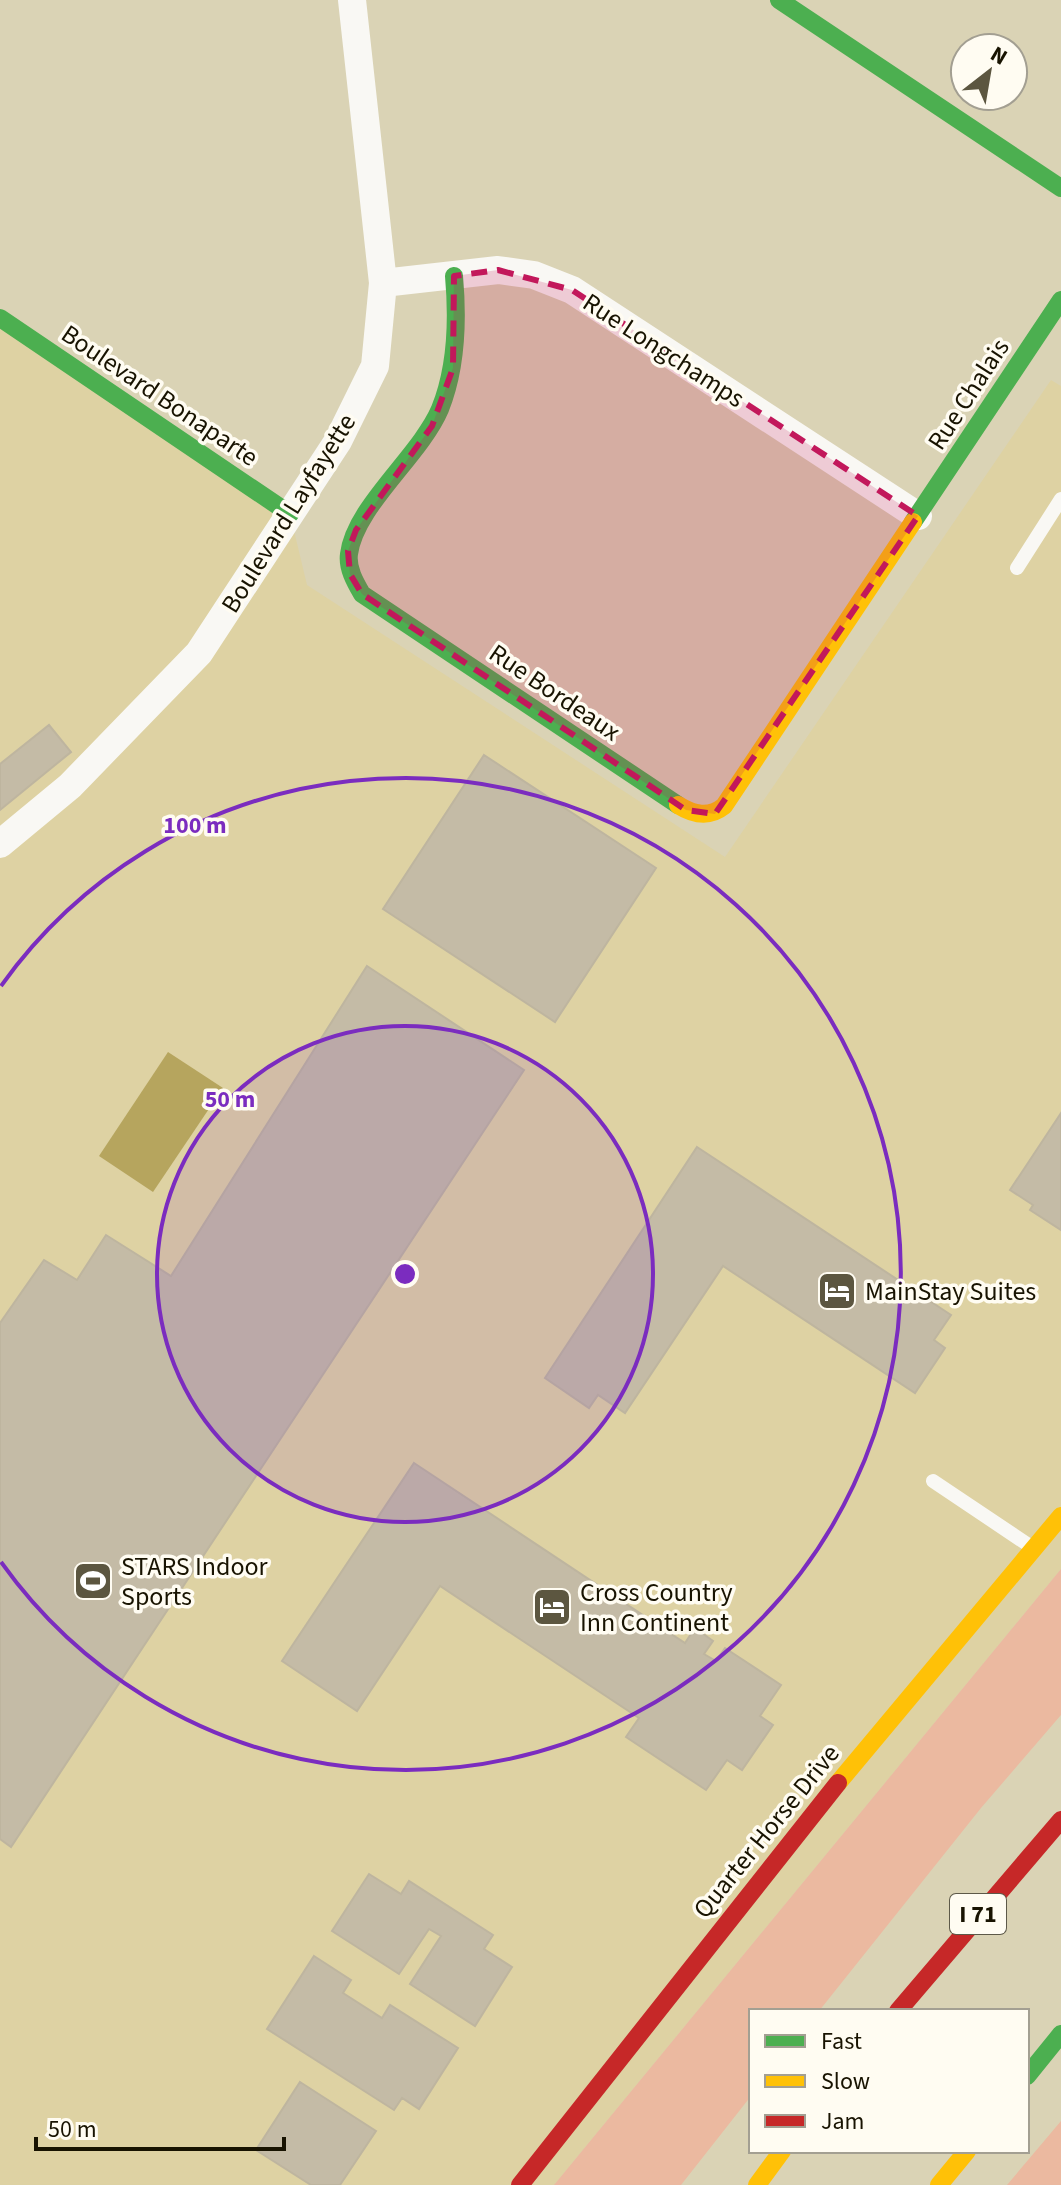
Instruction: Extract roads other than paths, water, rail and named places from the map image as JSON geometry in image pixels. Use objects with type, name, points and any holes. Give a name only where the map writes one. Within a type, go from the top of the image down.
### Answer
[{"type":"main road","points":[[779,0],[1061,188]]},
{"type":"main road","name":"Rue Bordeaux","points":[[454,276],[458,315],[453,368],[432,426],[356,530],[348,551],[350,574],[362,594],[686,810],[700,816],[715,814],[726,805],[918,516]]},
{"type":"main road","name":"Rue Chalais","points":[[918,516],[1061,300]]},
{"type":"main road","name":"Boulevard Bonaparte","points":[[0,318],[290,514]]},
{"type":"main road","name":"Quarter Horse Drive","points":[[520,2185],[870,1742],[1061,1516]]},
{"type":"main road","name":"I 71","points":[[900,2009],[1061,1820]]},
{"type":"main road","points":[[1029,2074],[1061,2034]]},
{"type":"main road","points":[[757,2185],[781,2153]]},
{"type":"main road","points":[[939,2185],[965,2153]]},
{"type":"street","name":"Boulevard Layfayette","points":[[0,844],[70,786],[199,653],[338,441],[375,366],[383,283],[352,0]]},
{"type":"street","name":"Rue Longchamps","points":[[383,283],[498,270],[534,275],[572,290],[918,516]]},
{"type":"lane","points":[[1017,568],[1061,499]]},
{"type":"lane","points":[[933,1481],[1033,1548]]},
{"type":"place","name":"MainStay Suites","points":[[837,1291]]},
{"type":"place","name":"STARS Indoor Sports","points":[[93,1581]]},
{"type":"place","name":"Cross Country Inn Continent","points":[[552,1607]]}]
